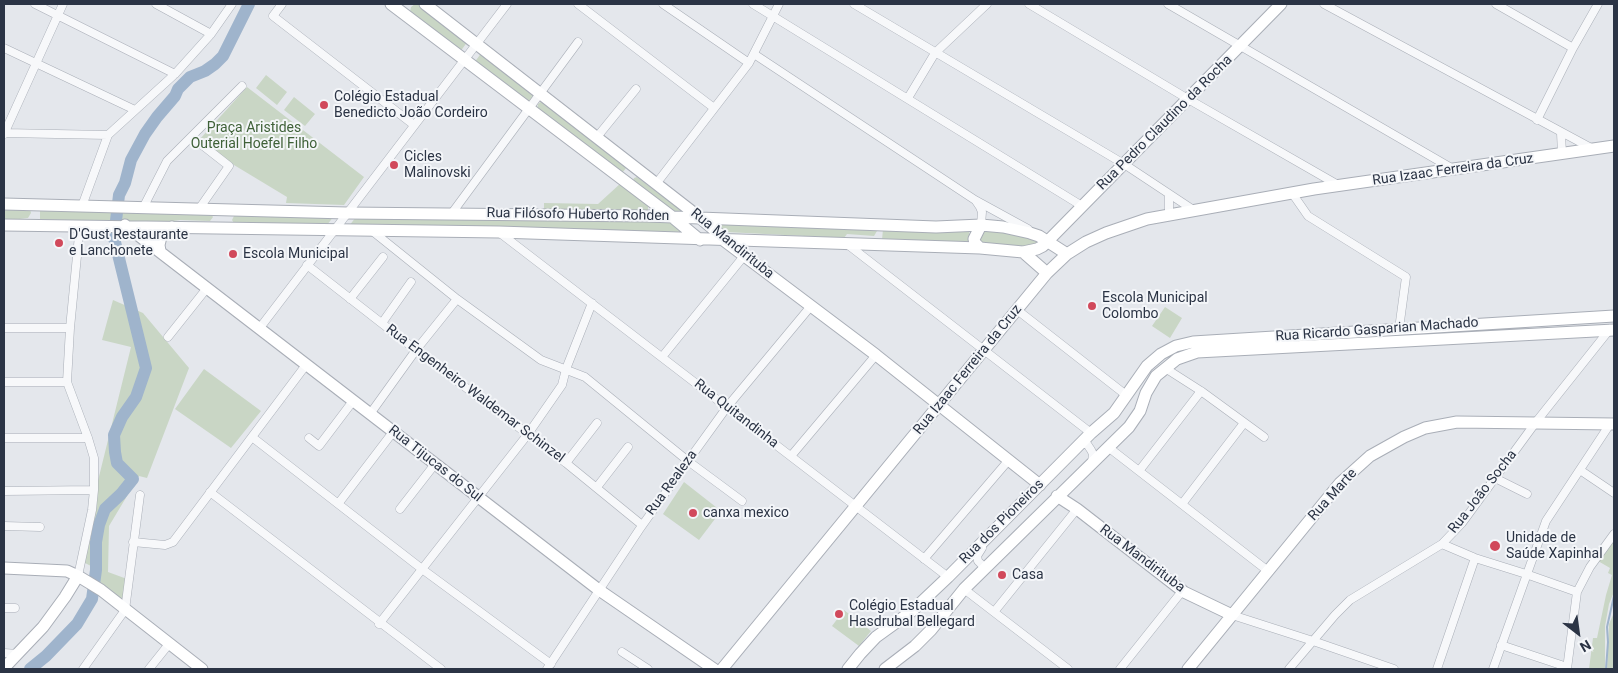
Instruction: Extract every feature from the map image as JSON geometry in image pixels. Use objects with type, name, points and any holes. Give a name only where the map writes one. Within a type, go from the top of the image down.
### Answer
[{"type":"street","points":[[35,4],[175,74]]},
{"type":"street","points":[[63,4],[4,133],[108,135]]},
{"type":"street","points":[[156,4],[211,34]]},
{"type":"street","points":[[4,204],[82,206],[108,135],[175,74],[211,34],[232,4]]},
{"type":"street","points":[[282,4],[273,16],[414,125]]},
{"type":"street","name":"Rua Mandirituba","points":[[391,4],[405,8],[464,60],[700,240]]},
{"type":"street","name":"Rua Mandirituba","points":[[425,4],[541,92],[699,217],[718,233],[722,239],[876,356],[1040,485]]},
{"type":"street","points":[[259,329],[507,4]]},
{"type":"street","points":[[578,4],[714,108]]},
{"type":"street","points":[[663,4],[749,63]]},
{"type":"street","points":[[753,4],[774,15],[1082,206]]},
{"type":"street","points":[[656,184],[749,63],[780,4]]},
{"type":"street","points":[[854,4],[1124,164],[1195,211]]},
{"type":"street","points":[[908,98],[936,52],[987,4]]},
{"type":"street","points":[[1029,4],[1188,99],[1340,186]]},
{"type":"street","points":[[1168,4],[1453,169]]},
{"type":"street","name":"Rua Pedro Claudino da Rocha","points":[[1023,252],[1037,249],[1043,238],[1082,206],[1281,4]]},
{"type":"street","points":[[1324,4],[1561,133],[1594,149]]},
{"type":"street","points":[[1496,4],[1573,48]]},
{"type":"street","points":[[1537,120],[1573,48],[1598,4]]},
{"type":"street","points":[[452,213],[578,42]]},
{"type":"street","points":[[4,48],[135,110]]},
{"type":"street","points":[[754,54],[975,200],[1043,238]]},
{"type":"street","points":[[143,208],[167,161],[242,86]]},
{"type":"street","points":[[597,137],[636,89]]},
{"type":"street","points":[[1561,133],[1562,154]]},
{"type":"street","points":[[192,137],[229,166],[199,209]]},
{"type":"street","name":"Rua Izaac Ferreira da Cruz","points":[[722,669],[984,351],[1016,309],[1046,273],[1067,254],[1106,233],[1147,219],[1314,189],[1614,146]]},
{"type":"street","points":[[630,185],[627,178],[629,173],[634,170],[640,171]]},
{"type":"street","points":[[1313,172],[1314,189]]},
{"type":"street","points":[[1292,193],[1308,216],[1406,277],[1399,329]]},
{"type":"street","points":[[1169,194],[1169,216]]},
{"type":"street","points":[[975,200],[982,212],[981,225],[974,239],[974,243],[980,248]]},
{"type":"street","points":[[647,216],[653,210],[653,205],[650,201]]},
{"type":"street","points":[[27,225],[32,221],[35,214],[29,205]]},
{"type":"street","name":"Rua Filósofo Huberto Rohden","points":[[82,206],[347,213],[671,216],[936,227],[1003,226],[1043,238],[1067,254]]},
{"type":"street","points":[[212,209],[218,218],[217,224],[213,227]]},
{"type":"street","points":[[234,228],[228,223],[227,217],[230,212],[235,210]]},
{"type":"street","points":[[864,257],[864,251],[877,241],[879,235],[878,229],[873,224]]},
{"type":"street","points":[[4,225],[124,226]]},
{"type":"street","points":[[4,668],[43,627],[82,578],[94,490],[94,458],[67,382],[80,225]]},
{"type":"street","name":"Rua Filósofo Huberto Rohden","points":[[124,226],[499,232],[980,248],[1023,252]]},
{"type":"street","name":"Rua Tijucas do Sul","points":[[124,226],[599,590],[714,669]]},
{"type":"street","points":[[160,252],[158,245],[162,234],[172,226]]},
{"type":"street","points":[[371,230],[457,299],[541,360],[552,366],[584,377],[688,461],[742,501]]},
{"type":"street","points":[[395,230],[391,236],[391,241],[396,251]]},
{"type":"street","name":"Rua Quitandinha","points":[[499,232],[948,577]]},
{"type":"street","points":[[521,233],[517,240],[523,251]]},
{"type":"street","points":[[662,357],[742,254],[738,245],[743,240]]},
{"type":"street","points":[[847,244],[1091,433]]},
{"type":"street","points":[[1023,252],[1046,273]]},
{"type":"street","points":[[350,299],[382,257]]},
{"type":"street","name":"Rua Engenheiro Waldemar Schinzel","points":[[307,265],[566,463],[642,525]]},
{"type":"street","points":[[382,323],[411,282]]},
{"type":"street","points":[[168,337],[207,288]]},
{"type":"street","points":[[370,414],[416,350],[457,299]]},
{"type":"street","points":[[379,624],[477,496],[528,434],[562,385],[592,303]]},
{"type":"street","name":"Rua Realeza","points":[[549,666],[642,525],[727,407],[811,306]]},
{"type":"street","points":[[1016,309],[1126,396]]},
{"type":"street","name":"Rua Ricardo Gasparian Machado","points":[[1147,366],[1176,346],[1193,342],[1614,316]]},
{"type":"street","points":[[4,328],[70,328]]},
{"type":"street","name":"Rua Ricardo Gasparian Machado","points":[[1156,376],[1177,360],[1197,352],[1612,329]]},
{"type":"street","name":"Rua João Socha","points":[[1289,669],[1350,600],[1442,544],[1462,523],[1536,422],[1612,329]]},
{"type":"street","points":[[791,456],[876,356]]},
{"type":"street","points":[[133,542],[164,546],[170,544],[306,365]]},
{"type":"street","name":"Rua dos Pioneiros","points":[[848,669],[876,637],[912,611],[1091,433],[1114,413],[1147,366]]},
{"type":"street","points":[[1165,368],[1264,437]]},
{"type":"street","name":"Rua dos Pioneiros","points":[[885,669],[915,646],[931,630],[964,589],[1129,427],[1140,411],[1146,393],[1156,376]]},
{"type":"street","points":[[4,382],[67,382]]},
{"type":"street","points":[[1139,471],[1201,392]]},
{"type":"street","points":[[309,438],[319,446],[353,401]]},
{"type":"street","name":"Rua Marte","points":[[1188,669],[1340,483],[1370,456],[1404,437],[1425,428],[1456,422],[1612,424]]},
{"type":"street","points":[[566,463],[597,423]]},
{"type":"street","points":[[1182,504],[1244,423]]},
{"type":"street","points":[[1493,669],[1546,521],[1612,424]]},
{"type":"street","points":[[338,504],[393,432]]},
{"type":"street","points":[[252,437],[549,666]]},
{"type":"street","points":[[4,438],[88,438]]},
{"type":"street","points":[[1080,444],[1087,444],[1091,450],[1093,454],[1092,463]]},
{"type":"street","points":[[596,487],[628,447]]},
{"type":"street","points":[[1108,447],[1268,571]]},
{"type":"street","points":[[924,559],[1008,461]]},
{"type":"street","points":[[400,509],[435,464]]},
{"type":"street","points":[[1580,470],[1614,493]]},
{"type":"street","points":[[1495,478],[1527,494]]},
{"type":"street","points":[[4,491],[94,490]]},
{"type":"street","points":[[210,492],[379,624],[441,669]]},
{"type":"street","points":[[83,669],[126,610],[140,495]]},
{"type":"street","name":"Rua Mandirituba","points":[[1057,496],[1077,509],[1183,590],[1232,615]]},
{"type":"street","points":[[994,612],[1077,509]]},
{"type":"street","points":[[4,526],[40,527]]},
{"type":"street","points":[[985,568],[980,565],[977,556],[997,528]]},
{"type":"street","points":[[1501,645],[1567,668],[1577,592],[1590,567],[1614,534]]},
{"type":"street","points":[[1442,544],[1475,558],[1577,592]]},
{"type":"street","points":[[1437,669],[1475,558]]},
{"type":"street","points":[[4,568],[67,571],[82,578],[101,590],[202,669]]},
{"type":"street","points":[[964,589],[1068,669]]},
{"type":"street","points":[[1120,669],[1183,590]]},
{"type":"street","points":[[4,608],[15,608]]},
{"type":"street","points":[[1232,615],[1394,669]]},
{"type":"street","points":[[149,669],[169,644]]},
{"type":"street","points":[[622,652],[648,669]]},
{"type":"street","points":[[4,653],[18,654]]},
{"type":"green space","points":[[419,4],[468,41],[460,52],[410,12],[411,7]]},
{"type":"green space","points":[[482,52],[534,94],[531,100],[527,102],[474,63]]},
{"type":"green space","points":[[266,75],[287,92],[277,105],[256,88]]},
{"type":"green space","name":"Praça Aristides Outerial Hoefel Filho","points":[[247,87],[364,177],[344,205],[286,203],[287,197],[234,165],[200,139]]},
{"type":"green space","points":[[294,97],[315,114],[305,126],[284,110]]},
{"type":"green space","points":[[542,101],[627,167],[622,173],[537,110],[538,104]]},
{"type":"green space","points":[[637,177],[658,193],[662,193],[686,212],[673,211],[633,181]]},
{"type":"green space","points":[[621,183],[648,205],[648,210],[544,209],[544,203],[598,204]]},
{"type":"green space","points":[[4,208],[30,209],[31,213],[28,218],[4,221]]},
{"type":"green space","points":[[40,209],[211,214],[213,217],[210,221],[180,220],[167,222],[40,221]]},
{"type":"green space","points":[[234,216],[334,216],[327,225],[234,223],[232,220]]},
{"type":"green space","points":[[356,217],[673,220],[685,232],[349,226]]},
{"type":"green space","points":[[712,221],[875,229],[877,231],[874,236],[847,234],[844,238],[726,232]]},
{"type":"green space","points":[[969,228],[970,243],[882,240],[883,229]]},
{"type":"green space","points":[[984,229],[1029,237],[1040,242],[1036,249],[984,245],[979,239]]},
{"type":"green space","points":[[113,300],[143,313],[189,368],[147,478],[139,476],[109,526],[108,572],[127,579],[123,604],[96,584],[99,570],[83,562],[89,517],[131,347],[102,340]]},
{"type":"green space","points":[[1165,307],[1182,318],[1170,338],[1152,326]]},
{"type":"green space","points":[[204,369],[261,411],[231,448],[175,409]]},
{"type":"green space","name":"canxa mexico","points":[[684,482],[721,511],[699,540],[663,514]]},
{"type":"green space","points":[[1614,540],[1614,592],[1609,604],[1605,626],[1605,669],[1589,669],[1593,638],[1597,638],[1612,575],[1608,573],[1610,568],[1598,561]]},
{"type":"green space","points":[[1614,603],[1614,669],[1607,669],[1609,624],[1613,615]]},
{"type":"green space","points":[[844,610],[871,631],[859,646],[832,626]]},
{"type":"waterway","points":[[30,669],[46,656],[77,624],[92,599],[99,525],[105,509],[133,479],[117,463],[114,435],[122,417],[136,397],[146,368],[114,238],[119,195],[125,183],[131,160],[145,134],[175,96],[178,89],[190,77],[205,71],[223,56],[249,4]]},
{"type":"waterway","points":[[1606,669],[1607,627],[1614,596]]},
{"type":"place","name":"Colégio Estadual Benedicto João Cordeiro","points":[[324,105]]},
{"type":"place","name":"Cicles Malinovski","points":[[394,165]]},
{"type":"place","name":"D'Gust Restaurante e Lanchonete","points":[[59,243]]},
{"type":"place","name":"Escola Municipal","points":[[233,254]]},
{"type":"place","name":"Escola Municipal Colombo","points":[[1092,306]]},
{"type":"place","name":"canxa mexico","points":[[693,513]]},
{"type":"place","name":"Unidade de Saúde Xapinhal","points":[[1495,546]]},
{"type":"place","name":"Casa","points":[[1002,575]]},
{"type":"place","name":"Colégio Estadual Hasdrubal Bellegard","points":[[839,614]]}]
